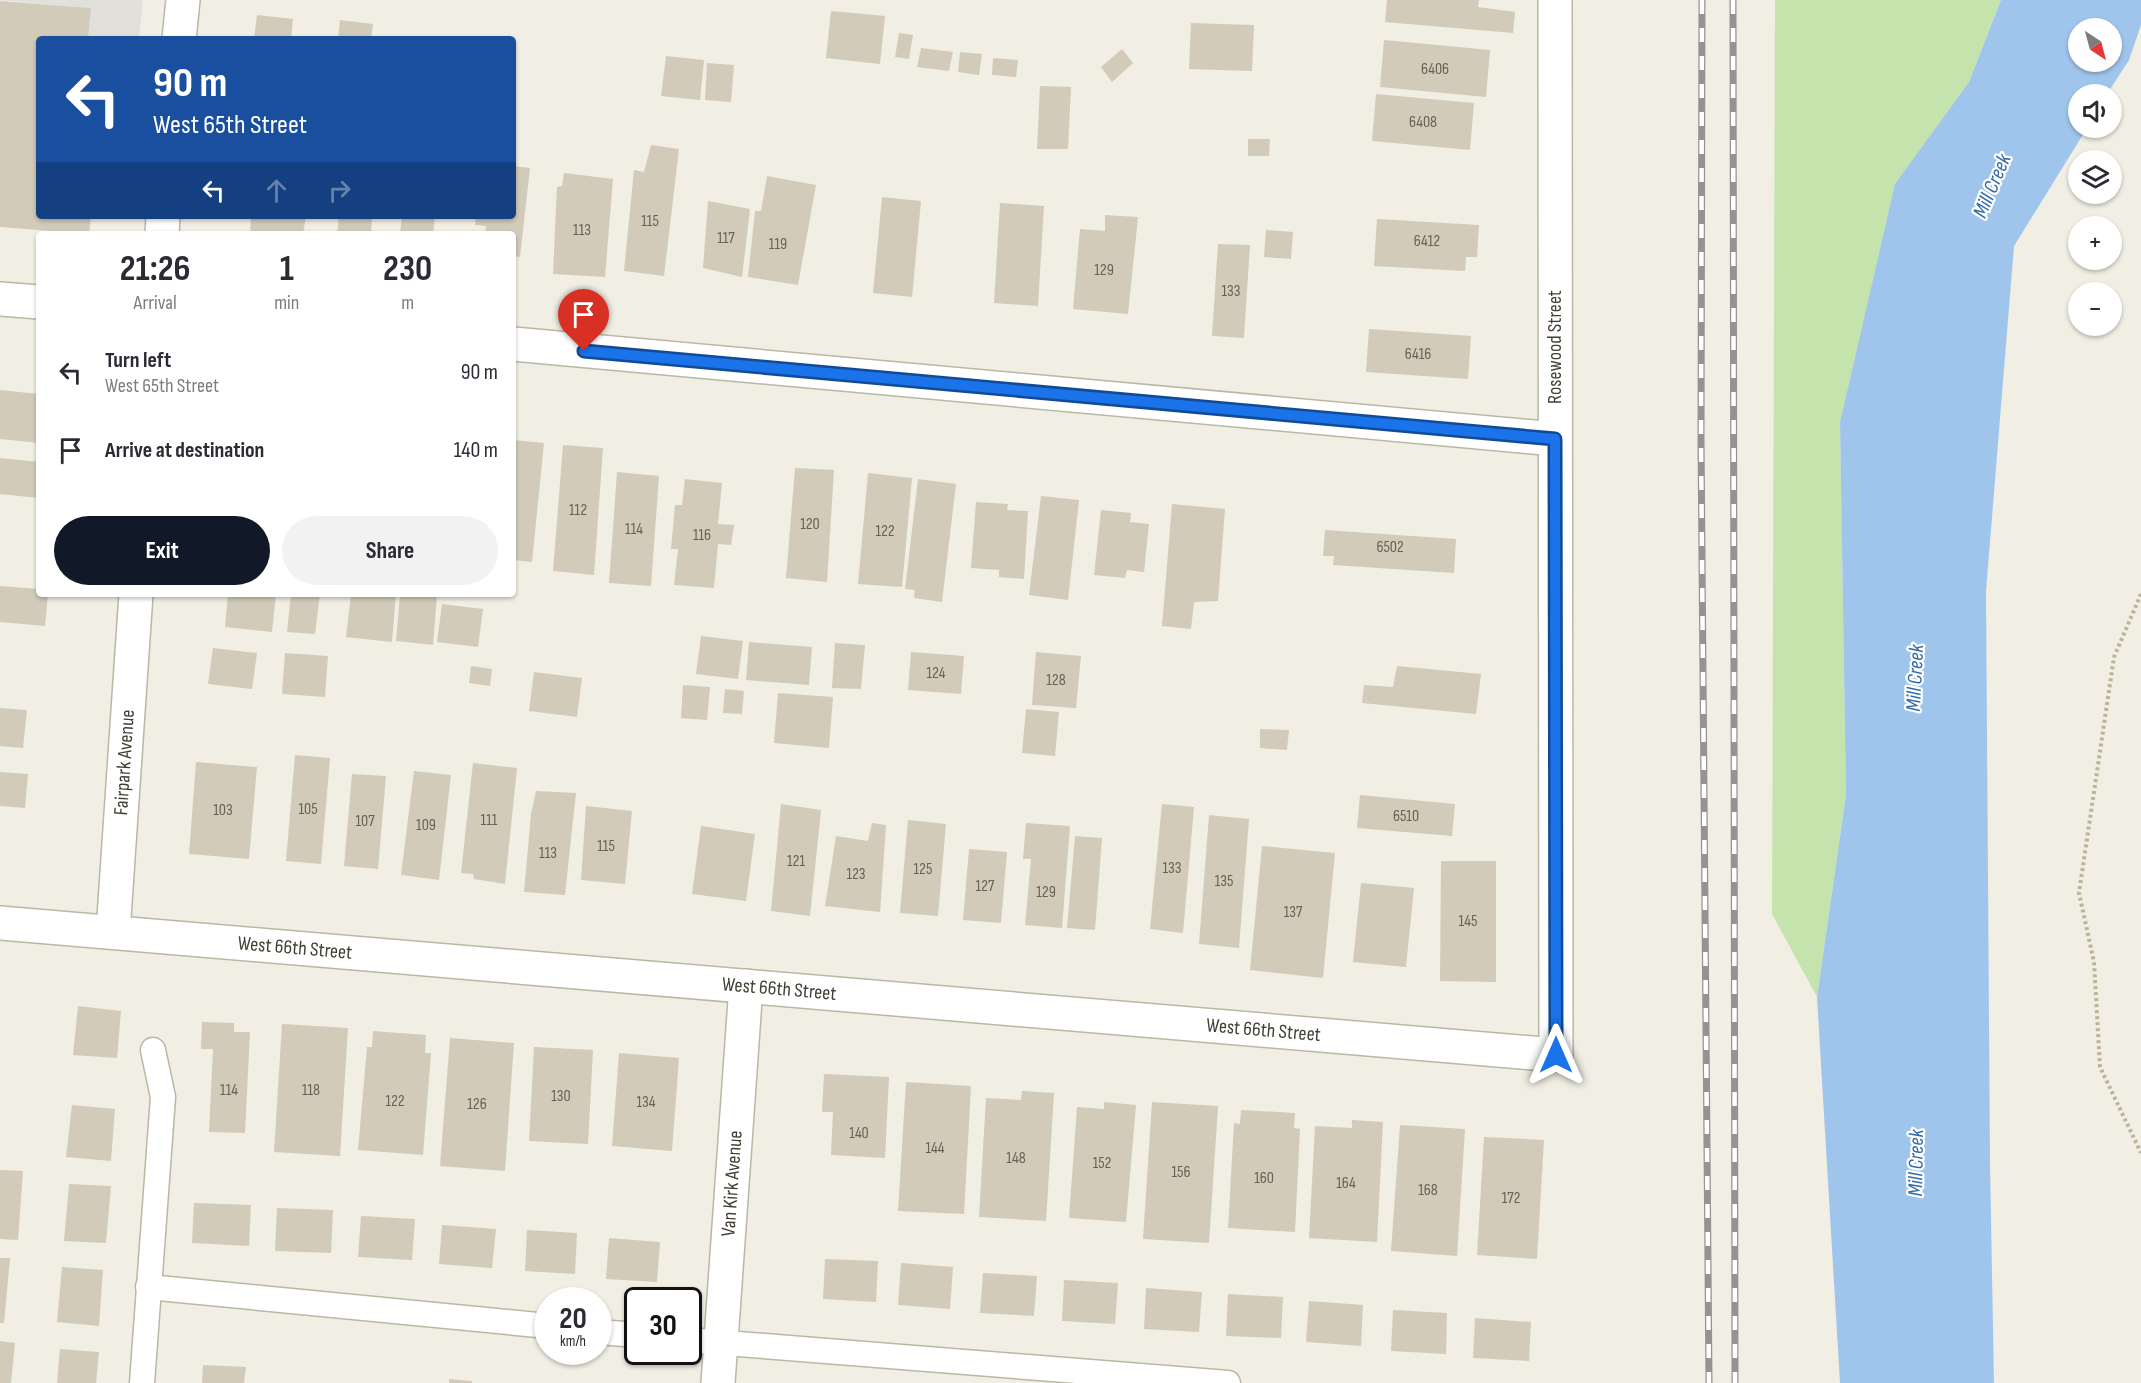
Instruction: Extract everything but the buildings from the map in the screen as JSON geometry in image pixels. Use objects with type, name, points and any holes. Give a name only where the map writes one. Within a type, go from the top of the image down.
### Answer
[{"type":"street","points":[[179,36],[183,0]]},
{"type":"street","name":"Rosewood Street","points":[[1556,0],[1556,1055]]},
{"type":"street","points":[[0,299],[36,302]]},
{"type":"street","points":[[516,344],[1555,439]]},
{"type":"street","name":"Fairpark Avenue","points":[[112,932],[136,597]]},
{"type":"street","name":"West 66th Street","points":[[0,923],[1556,1055]]},
{"type":"street","name":"Van Kirk Avenue","points":[[718,1383],[746,986]]},
{"type":"lane","points":[[142,1383],[147,1287],[163,1097],[153,1050]]},
{"type":"lane","points":[[147,1287],[534,1325]]},
{"type":"lane","points":[[702,1342],[1228,1383]]},
{"type":"path","points":[[2141,594],[2114,657],[2079,893],[2094,962],[2100,1067],[2141,1152]]},
{"type":"green space","points":[[1775,0],[2001,0],[1969,82],[1895,185],[1840,422],[1846,795],[1817,997],[1772,914]]},
{"type":"shaded area","points":[[0,0],[143,0],[139,36],[88,36],[91,8]]},
{"type":"water","name":"Mill Creek","points":[[2001,0],[2141,0],[2141,25],[2129,60],[2122,71],[2122,18],[2068,18],[2068,72],[2121,72],[2113,84],[2068,84],[2068,138],[2081,138],[2073,150],[2068,150],[2068,159],[2014,246],[1986,591],[1994,1383],[1840,1383],[1817,997],[1846,795],[1840,422],[1895,184],[1969,82]]},
{"type":"railway","points":[[1702,0],[1701,439],[1709,1383]]},
{"type":"railway","points":[[1733,0],[1735,1383]]},
{"type":"route","points":[[584,351],[1555,439],[1556,1055]]}]
